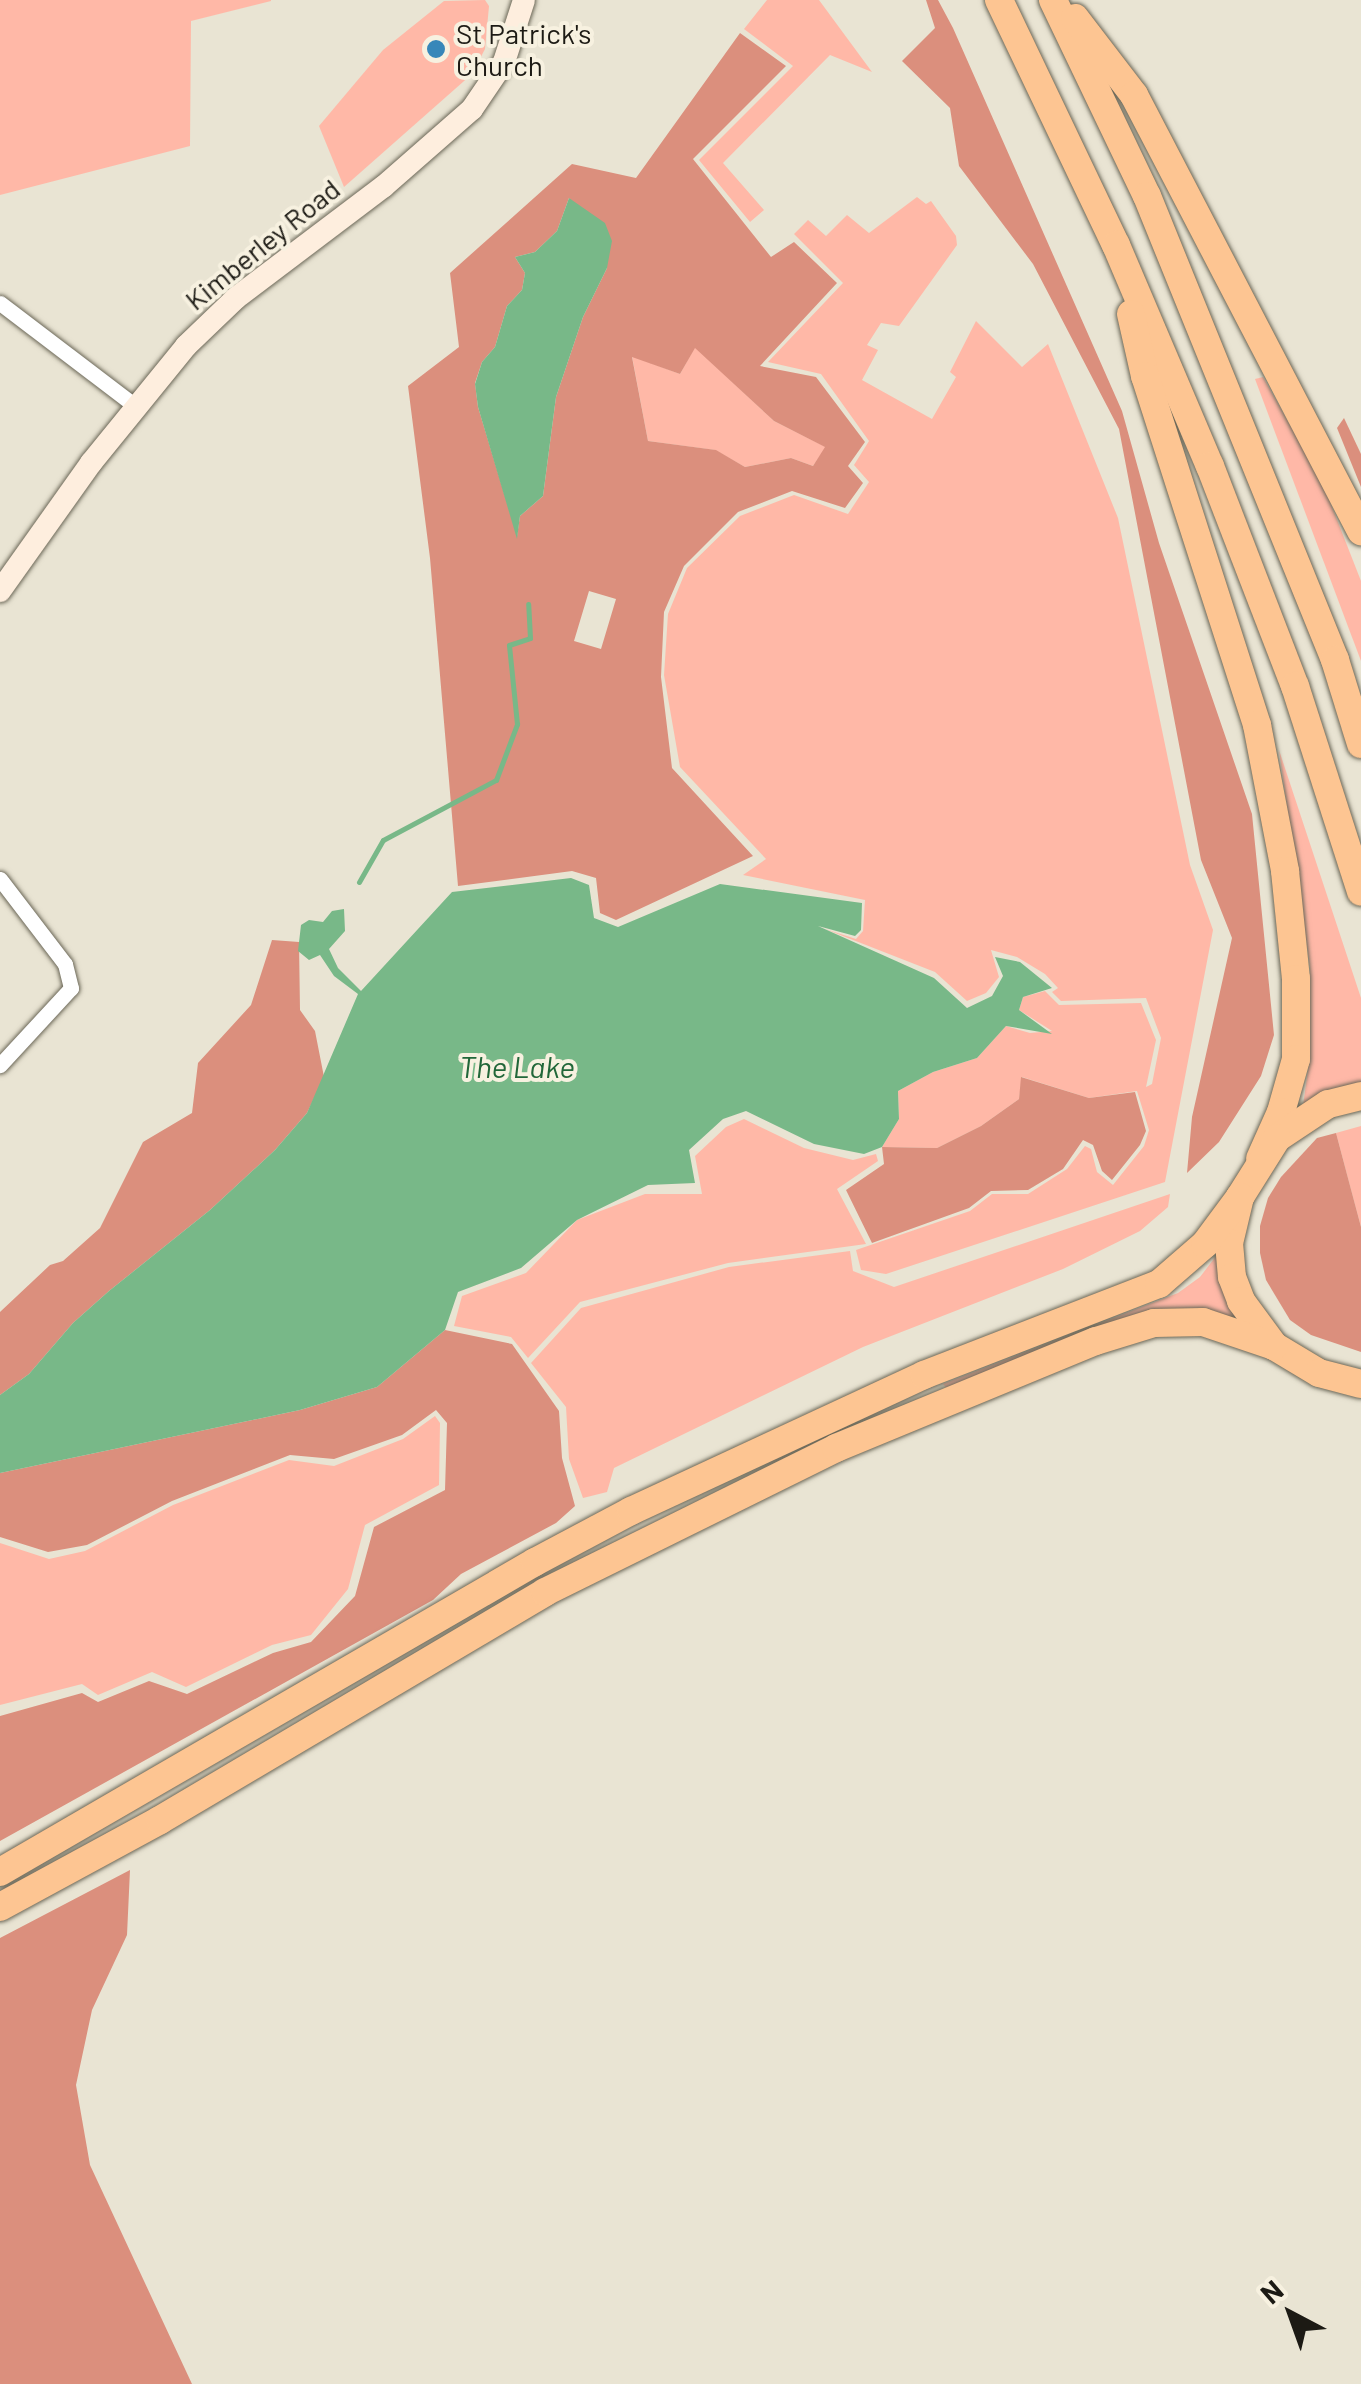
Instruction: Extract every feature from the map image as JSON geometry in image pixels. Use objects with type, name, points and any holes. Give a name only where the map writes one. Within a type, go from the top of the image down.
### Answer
[{"type":"highway","points":[[999,0],[1116,245],[1210,466],[1295,686],[1361,892]]},
{"type":"highway","points":[[1053,0],[1147,196],[1335,660],[1361,744]]},
{"type":"highway","points":[[1062,0],[1134,95],[1361,530]]},
{"type":"highway","points":[[1116,245],[1145,376],[1257,725],[1285,871],[1294,946],[1296,1060],[1281,1112],[1240,1197],[1230,1228],[1232,1278],[1241,1301],[1274,1346]]},
{"type":"highway","points":[[1260,1158],[1303,1118],[1328,1104],[1361,1096]]},
{"type":"highway","points":[[0,1872],[535,1562],[631,1511],[924,1375],[1159,1284],[1204,1244],[1240,1197]]},
{"type":"highway","points":[[0,1907],[108,1850],[545,1592],[836,1448],[1096,1342],[1154,1323],[1203,1322],[1274,1346],[1319,1372],[1351,1382],[1361,1402]]},
{"type":"street","name":"Kimberley Road","points":[[0,591],[135,406],[236,298],[383,187],[472,110],[504,62],[524,0]]},
{"type":"street","points":[[0,303],[135,406]]},
{"type":"street","points":[[0,879],[66,964],[71,988],[0,1066]]},
{"type":"shaded area","points":[[0,0],[271,1],[191,21],[190,146],[0,195]]},
{"type":"shaded area","points":[[485,0],[489,6],[485,49],[472,74],[344,187],[319,126],[383,50],[444,1]]},
{"type":"shaded area","points":[[767,0],[819,0],[872,72],[830,55],[723,163],[764,210],[750,222],[699,160],[793,66],[744,29]]},
{"type":"shaded area","points":[[926,0],[938,0],[953,28],[1122,411],[1159,543],[1252,814],[1274,1035],[1261,1076],[1219,1142],[1187,1173],[1192,1117],[1232,938],[1201,860],[1119,429],[1033,264],[959,166],[950,108],[902,61],[935,28]]},
{"type":"shaded area","points":[[740,33],[786,66],[693,159],[771,257],[794,242],[837,283],[760,366],[816,377],[865,442],[848,466],[863,483],[845,508],[792,491],[738,512],[684,566],[664,612],[661,677],[672,768],[753,856],[616,920],[600,913],[596,878],[572,871],[458,886],[430,558],[408,386],[459,347],[450,273],[572,164],[636,178]],"holes":[[[569,198],[607,268],[583,317],[556,397],[543,496],[520,516],[517,536],[478,407],[475,383],[482,362],[495,347],[507,306],[522,290],[525,273],[515,257],[535,252],[557,231]],[[695,348],[774,421],[825,447],[813,466],[791,458],[745,467],[716,450],[648,441],[632,357],[680,374]],[[589,591],[616,599],[601,649],[574,641]]]},
{"type":"shaded area","points":[[917,197],[926,204],[931,201],[956,236],[957,245],[899,326],[881,323],[867,345],[878,350],[862,380],[932,419],[956,377],[950,372],[976,321],[1022,367],[1048,344],[1118,518],[1190,865],[1213,930],[1165,1182],[886,1274],[861,1270],[856,1250],[970,1211],[992,1194],[1028,1194],[1067,1169],[1085,1146],[1091,1149],[1097,1172],[1113,1185],[1144,1146],[1149,1130],[1137,1091],[1089,1098],[1022,1077],[1019,1099],[981,1126],[937,1148],[882,1147],[899,1119],[898,1091],[933,1072],[977,1058],[1006,1026],[1030,1033],[1052,1031],[1019,1010],[1023,997],[1045,991],[1059,1005],[1141,1003],[1156,1040],[1146,1087],[1152,1084],[1161,1038],[1146,998],[1061,1001],[1052,992],[1058,988],[1045,974],[1017,957],[991,950],[999,977],[986,993],[967,1001],[935,972],[825,929],[856,939],[863,931],[865,900],[743,875],[766,859],[680,767],[664,675],[668,614],[687,568],[740,516],[794,495],[848,514],[869,482],[854,465],[869,441],[821,374],[768,362],[843,283],[794,234],[808,220],[826,236],[847,215],[869,233]]},
{"type":"shaded area","points":[[695,347],[774,421],[826,447],[813,466],[791,458],[745,467],[715,450],[648,441],[632,356],[680,374]]},
{"type":"shaded area","points":[[1263,377],[1323,484],[1361,581],[1361,661],[1255,379]]},
{"type":"shaded area","points":[[1344,418],[1361,454],[1361,487],[1337,428]]},
{"type":"shaded area","points":[[1279,750],[1361,998],[1361,1088],[1303,1106],[1310,1055],[1310,967]]},
{"type":"shaded area","points":[[272,940],[299,942],[300,1010],[315,1031],[324,1077],[307,1113],[275,1150],[210,1210],[109,1291],[73,1323],[29,1374],[0,1395],[0,1312],[50,1265],[63,1261],[100,1228],[143,1142],[192,1113],[198,1063],[251,1005]]},
{"type":"shaded area","points":[[1021,1077],[1089,1098],[1135,1092],[1146,1131],[1140,1145],[1112,1180],[1102,1171],[1093,1145],[1083,1140],[1063,1169],[1028,1190],[991,1191],[969,1208],[872,1243],[846,1190],[884,1164],[882,1147],[937,1148],[981,1126],[1019,1099]]},
{"type":"shaded area","points":[[744,1119],[804,1148],[853,1160],[876,1154],[878,1161],[837,1189],[866,1244],[728,1263],[580,1302],[528,1358],[511,1337],[454,1326],[462,1296],[526,1273],[577,1220],[645,1194],[702,1194],[695,1156],[726,1127]]},
{"type":"shaded area","points":[[1361,1126],[1361,1227],[1336,1133]]},
{"type":"shaded area","points":[[1336,1133],[1361,1227],[1361,1352],[1311,1335],[1290,1320],[1266,1280],[1260,1253],[1260,1226],[1268,1198],[1281,1177],[1317,1138]]},
{"type":"shaded area","points":[[1170,1194],[1168,1207],[1140,1231],[1063,1269],[863,1347],[614,1468],[607,1492],[583,1498],[569,1459],[566,1407],[531,1363],[581,1308],[729,1267],[850,1251],[853,1271],[894,1287]]},
{"type":"shaded area","points":[[1220,1251],[1241,1321],[1214,1314],[948,1390],[943,1384],[1178,1293],[1200,1277]]},
{"type":"shaded area","points":[[445,1330],[512,1344],[559,1411],[562,1458],[575,1506],[556,1523],[461,1574],[433,1600],[0,1841],[0,1716],[82,1693],[98,1702],[149,1681],[187,1694],[273,1653],[311,1642],[355,1596],[374,1527],[445,1490],[447,1423],[436,1410],[402,1435],[334,1459],[290,1455],[172,1501],[87,1545],[48,1552],[0,1537],[0,1473],[300,1410],[377,1387]]},
{"type":"shaded area","points":[[435,1416],[440,1423],[439,1485],[365,1525],[348,1589],[311,1635],[272,1645],[186,1687],[152,1672],[98,1695],[82,1684],[0,1705],[0,1543],[49,1559],[85,1551],[173,1505],[289,1460],[334,1466],[403,1439]]},
{"type":"shaded area","points":[[130,1870],[127,1935],[92,2010],[76,2085],[90,2165],[192,2384],[0,2384],[0,1938]]},
{"type":"water","points":[[569,198],[605,223],[612,241],[607,268],[583,317],[556,397],[543,496],[520,516],[517,539],[478,407],[475,384],[482,362],[495,347],[507,306],[522,290],[525,273],[515,257],[535,252],[557,231]]},
{"type":"water","name":"The Lake","points":[[571,878],[589,885],[594,918],[618,927],[720,884],[862,903],[861,930],[855,936],[818,926],[934,978],[967,1008],[992,996],[1003,976],[995,957],[1020,962],[1052,988],[1023,997],[1019,1010],[1052,1034],[1006,1026],[977,1058],[933,1072],[898,1091],[899,1119],[882,1147],[864,1154],[814,1144],[746,1111],[723,1119],[689,1150],[695,1183],[648,1185],[577,1220],[521,1268],[458,1292],[445,1330],[377,1387],[300,1410],[0,1473],[0,1395],[29,1374],[73,1323],[109,1291],[210,1210],[275,1150],[307,1113],[358,994],[334,976],[320,955],[309,960],[298,951],[301,925],[309,920],[323,922],[332,911],[344,909],[345,931],[329,949],[338,968],[361,991],[452,892]]},
{"type":"waterway","points":[[359,882],[383,840],[496,780],[517,724],[509,645],[530,638],[528,604]]},
{"type":"place","name":"St Patrick's Church","points":[[436,49]]}]
